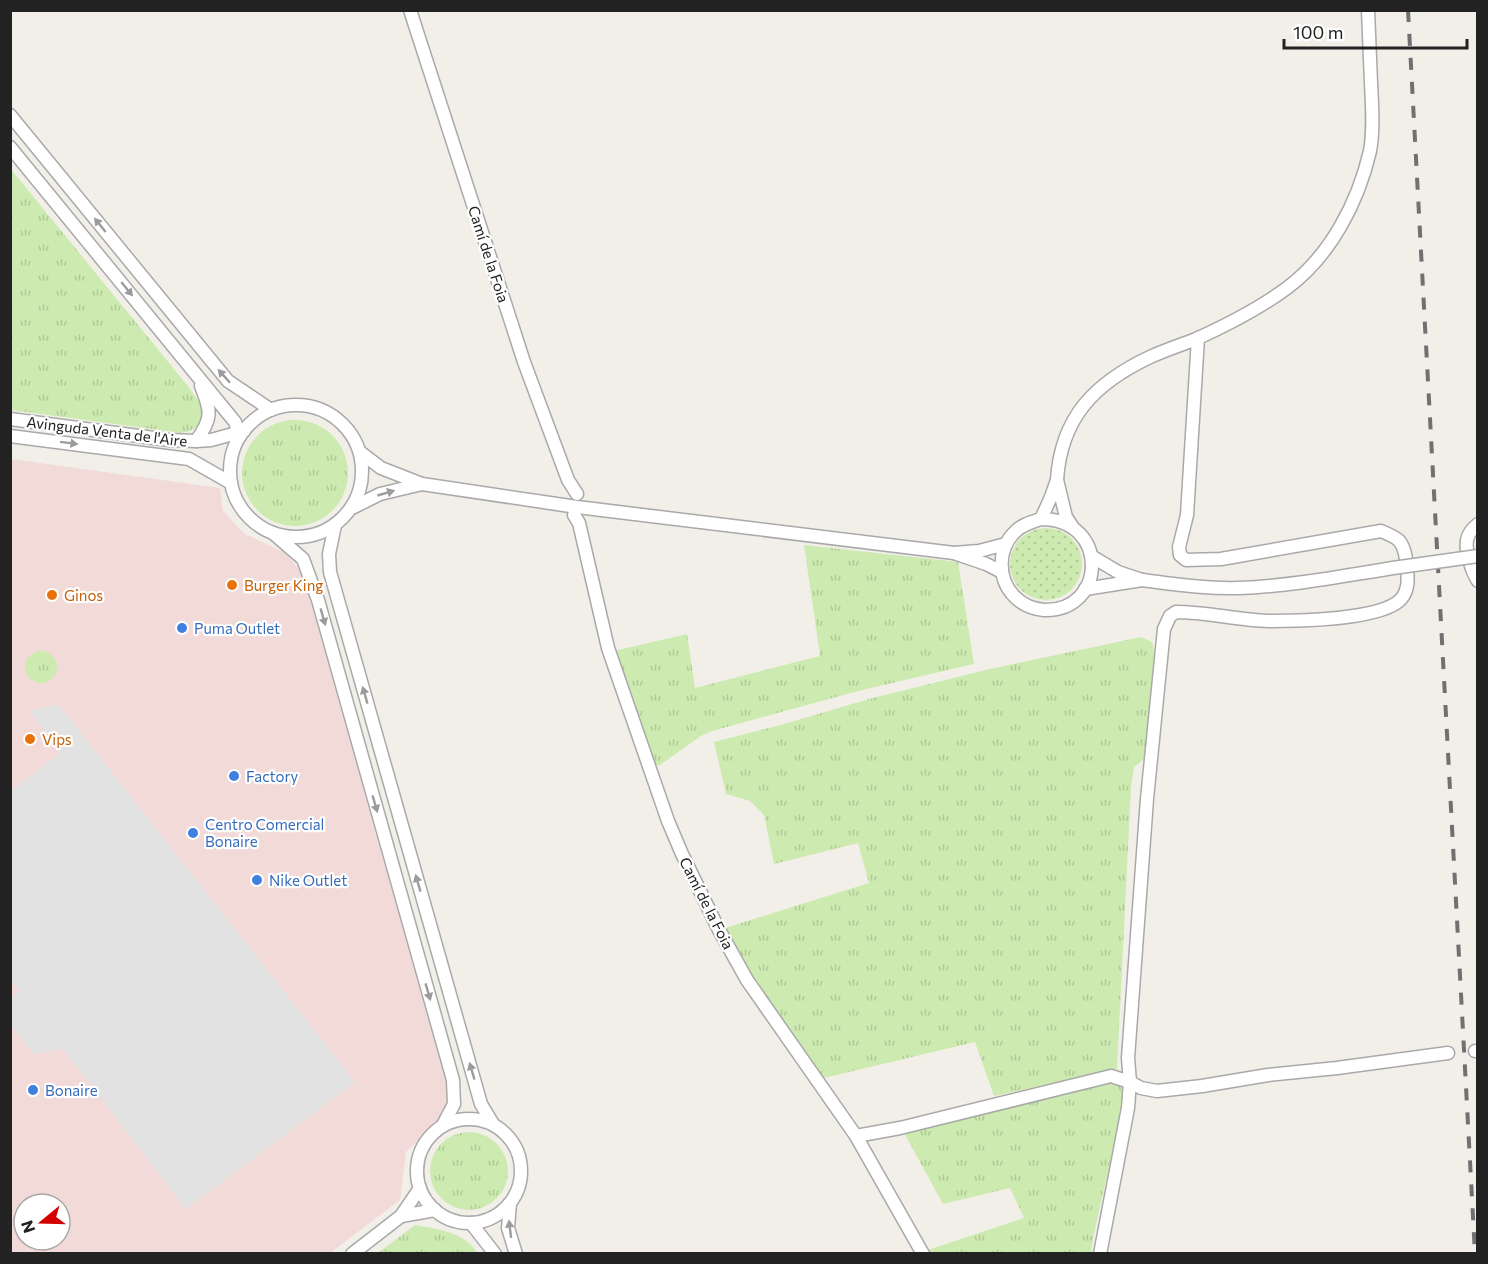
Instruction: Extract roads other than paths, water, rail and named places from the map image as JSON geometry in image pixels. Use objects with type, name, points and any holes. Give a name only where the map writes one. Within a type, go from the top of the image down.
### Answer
[{"type":"street","name":"Camí de la Foia","points":[[410,10],[524,362],[568,480],[577,494]]},
{"type":"street","points":[[1041,519],[1057,480],[1064,440],[1082,406],[1123,371],[1198,338],[1254,309],[1288,287],[1317,260],[1340,228],[1359,186],[1370,149],[1373,118],[1368,10]]},
{"type":"street","points":[[10,115],[228,381],[271,410]]},
{"type":"street","points":[[10,147],[235,422],[241,433]]},
{"type":"street","points":[[1100,1254],[1128,1108],[1130,1082],[1128,1058],[1147,799],[1164,629],[1170,616],[1176,612],[1267,621],[1338,618],[1385,610],[1402,598],[1408,583],[1404,548],[1397,537],[1381,531],[1221,559],[1186,560],[1180,555],[1179,547],[1187,515],[1198,338]]},
{"type":"street","points":[[196,374],[209,408],[206,428],[196,441]]},
{"type":"street","points":[[352,508],[360,491],[363,471],[360,452],[352,436],[337,419],[316,408],[294,405],[271,410],[256,418],[241,433],[233,451],[230,467],[231,483],[236,499],[253,522],[273,533],[303,559],[321,612],[453,1080],[454,1104],[443,1125]]},
{"type":"street","name":"Avinguda Venta de l'Aire","points":[[10,419],[169,440],[211,440],[241,433]]},
{"type":"street","name":"Avinguda Venta de l'Aire","points":[[10,436],[189,459],[231,483]]},
{"type":"street","points":[[360,452],[381,468],[422,484],[577,507],[954,553],[979,551],[1006,544]]},
{"type":"street","points":[[1057,480],[1066,517],[1088,545],[1092,567],[1090,578],[1077,599],[1066,606],[1052,610],[1025,605],[1014,597],[1006,585],[1001,563],[1006,544],[1017,529],[1041,519],[1052,519],[1072,526]]},
{"type":"street","points":[[273,533],[289,537],[305,537],[321,533],[335,525],[352,508],[380,494],[422,484]]},
{"type":"street","name":"Camí de la Foia","points":[[574,515],[579,523],[608,648],[668,821],[682,854],[718,928],[747,980],[856,1136],[923,1254]]},
{"type":"street","points":[[1478,524],[1467,541],[1471,570],[1478,581]]},
{"type":"street","points":[[335,525],[329,554],[330,572],[481,1104],[493,1124]]},
{"type":"street","points":[[954,553],[1002,572]]},
{"type":"street","points":[[1091,556],[1118,572],[1142,580],[1237,588],[1271,586],[1478,556]]},
{"type":"street","points":[[1085,589],[1142,580]]},
{"type":"street","points":[[856,1136],[911,1125],[1111,1076],[1141,1088],[1157,1091],[1448,1053]]},
{"type":"street","points":[[459,1119],[477,1119],[493,1124],[506,1133],[515,1146],[520,1160],[521,1175],[517,1190],[510,1203],[499,1214],[486,1220],[471,1223],[452,1220],[435,1210],[426,1200],[420,1188],[417,1172],[419,1156],[424,1144],[432,1133],[443,1125],[459,1119]]},
{"type":"street","points":[[352,1254],[401,1216],[420,1188]]},
{"type":"street","points":[[510,1203],[508,1228],[516,1254]]},
{"type":"street","points":[[401,1216],[435,1210]]},
{"type":"street","points":[[471,1223],[495,1254]]},
{"type":"railway","points":[[1408,10],[1475,1254]]},
{"type":"place","name":"Burger King","points":[[232,585]]},
{"type":"place","name":"Ginos","points":[[52,595]]},
{"type":"place","name":"Puma Outlet","points":[[182,628]]},
{"type":"place","name":"Vips","points":[[30,739]]},
{"type":"place","name":"Factory","points":[[234,776]]},
{"type":"place","name":"Centro Comercial Bonaire","points":[[193,833]]},
{"type":"place","name":"Nike Outlet","points":[[257,880]]},
{"type":"place","name":"Bonaire","points":[[33,1090]]}]
